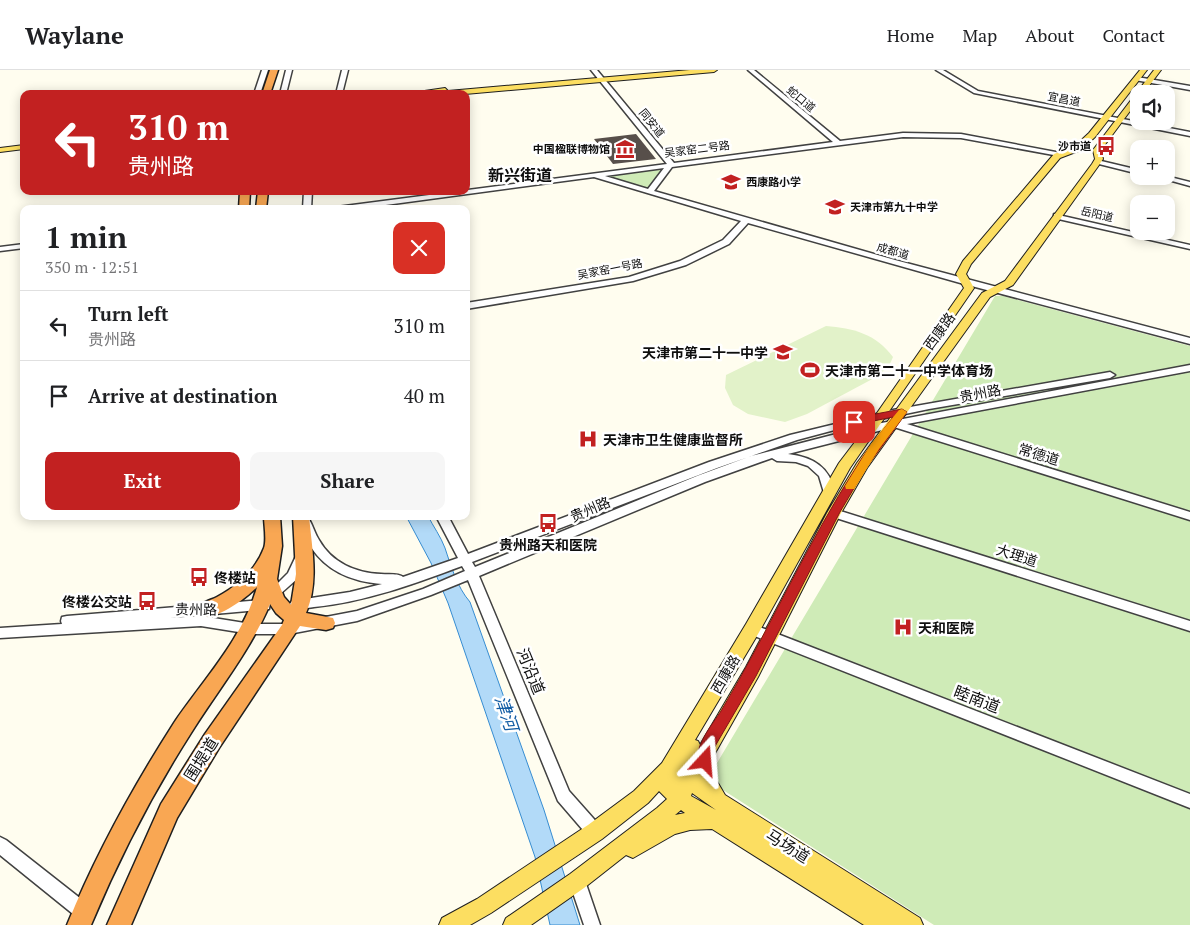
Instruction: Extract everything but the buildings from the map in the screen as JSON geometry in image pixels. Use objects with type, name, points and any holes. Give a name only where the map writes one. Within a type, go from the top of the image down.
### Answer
[{"type":"highway","points":[[271,90],[274,72]]},
{"type":"highway","points":[[273,520],[275,539],[274,561],[281,605],[304,622],[326,623]]},
{"type":"highway","points":[[82,918],[114,849],[150,782],[194,711],[251,629],[281,605],[304,590],[302,520]]},
{"type":"highway","points":[[203,616],[250,584],[264,566],[275,539]]},
{"type":"highway","name":"围堤道","points":[[119,925],[148,855],[169,812],[212,740],[281,605]]},
{"type":"main road","points":[[448,90],[598,75],[677,70]]},
{"type":"main road","points":[[470,90],[598,75],[714,70]]},
{"type":"main road","name":"西康路","points":[[660,778],[676,759],[844,466],[871,428],[892,417],[909,374],[970,288],[961,274],[967,263],[1059,154],[1078,148],[1092,135],[1144,70]]},
{"type":"main road","name":"西康路","points":[[1146,85],[1158,70]]},
{"type":"main road","name":"西康路","points":[[684,788],[770,636],[834,512],[892,417],[986,295],[1009,283],[1097,162],[1099,158],[1097,150],[1130,105]]},
{"type":"main road","points":[[0,150],[20,148]]},
{"type":"main road","points":[[0,154],[20,152]]},
{"type":"main road","points":[[520,923],[664,814],[684,788],[683,766],[725,688],[733,660]]},
{"type":"main road","points":[[577,881],[673,824],[723,815],[705,777],[707,747]]},
{"type":"main road","points":[[449,925],[507,891],[565,853],[641,796],[660,778]]},
{"type":"main road","name":"马场道","points":[[660,778],[684,788],[883,925]]},
{"type":"main road","name":"马场道","points":[[723,815],[913,925]]},
{"type":"street","points":[[284,90],[289,70]]},
{"type":"street","points":[[340,90],[345,70]]},
{"type":"street","name":"蛇口道","points":[[751,70],[838,143]]},
{"type":"street","name":"宜昌道","points":[[939,70],[976,92],[1190,134]]},
{"type":"street","points":[[260,90],[274,72]]},
{"type":"street","name":"同安道","points":[[598,75],[671,164]]},
{"type":"street","points":[[1137,78],[1190,88]]},
{"type":"street","name":"吴家窑二号路","points":[[470,191],[903,135],[938,134],[970,137],[1059,154]]},
{"type":"street","points":[[1097,162],[1130,170]]},
{"type":"street","points":[[650,192],[671,164]]},
{"type":"street","name":"成都道","points":[[593,175],[746,221],[996,291],[1190,341]]},
{"type":"street","points":[[1175,180],[1190,184]]},
{"type":"street","name":"吴家窑二号路","points":[[367,205],[442,195]]},
{"type":"street","name":"岳阳道","points":[[1057,216],[1190,246]]},
{"type":"street","name":"吴家窑一号路","points":[[470,305],[630,279],[683,263],[726,242],[746,221]]},
{"type":"street","points":[[0,249],[20,246]]},
{"type":"street","name":"贵州路","points":[[0,633],[203,616],[363,593],[420,577],[752,450],[820,430],[1190,360]]},
{"type":"street","name":"贵州路","points":[[892,417],[1190,368]]},
{"type":"street","name":"常德道","points":[[892,417],[1190,516]]},
{"type":"street","name":"贵州路","points":[[326,623],[356,616],[427,592],[701,479],[755,459],[871,428]]},
{"type":"street","points":[[755,459],[786,457],[812,464],[824,473],[829,493]]},
{"type":"street","name":"大理道","points":[[834,512],[1190,626]]},
{"type":"street","points":[[304,520],[314,544],[324,557],[345,572],[360,577],[378,579],[420,577]]},
{"type":"street","name":"河沿道","points":[[444,520],[472,574],[563,796],[595,832]]},
{"type":"street","points":[[281,605],[304,550]]},
{"type":"street","name":"贵州路","points":[[0,626],[203,616],[251,629],[281,605]]},
{"type":"street","name":"睦南道","points":[[752,629],[1190,801]]},
{"type":"street","points":[[0,845],[58,893],[82,918]]},
{"type":"street","points":[[577,881],[592,925]]},
{"type":"green space","points":[[673,163],[652,191],[594,173]]},
{"type":"green space","points":[[995,296],[1003,296],[1190,346],[1190,925],[934,925],[723,790],[716,777],[717,763]]},
{"type":"green space","name":"天津市第二十一中学体育场","points":[[826,326],[855,331],[879,343],[893,357],[889,366],[878,376],[807,414],[785,422],[748,414],[733,405],[725,388],[726,375]]},
{"type":"water","name":"津河","points":[[408,520],[430,520],[443,544],[458,583],[470,602],[544,810],[580,925],[550,925],[535,857],[448,603],[431,563]]},
{"type":"slow traffic","points":[[850,486],[875,447],[902,412]]},
{"type":"place","name":"沙市道","points":[[1106,146]]},
{"type":"place","name":"中国楹联博物馆","points":[[625,149]]},
{"type":"place","name":"西康路小学","points":[[731,182]]},
{"type":"place","name":"天津市第九十中学","points":[[835,207]]},
{"type":"place","name":"天津市第二十一中学","points":[[783,352]]},
{"type":"place","name":"天津市第二十一中学体育场","points":[[810,370]]},
{"type":"place","name":"天津市卫生健康监督所","points":[[588,439]]},
{"type":"place","name":"贵州路天和医院","points":[[548,523]]},
{"type":"place","name":"佟楼站","points":[[199,577]]},
{"type":"place","name":"佟楼公交站","points":[[147,601]]},
{"type":"place","name":"天和医院","points":[[903,627]]},
{"type":"district","name":"新兴街道","points":[[520,175]]},
{"type":"route","points":[[705,761],[707,747],[752,672],[834,512],[862,466],[902,412],[854,422]]}]
